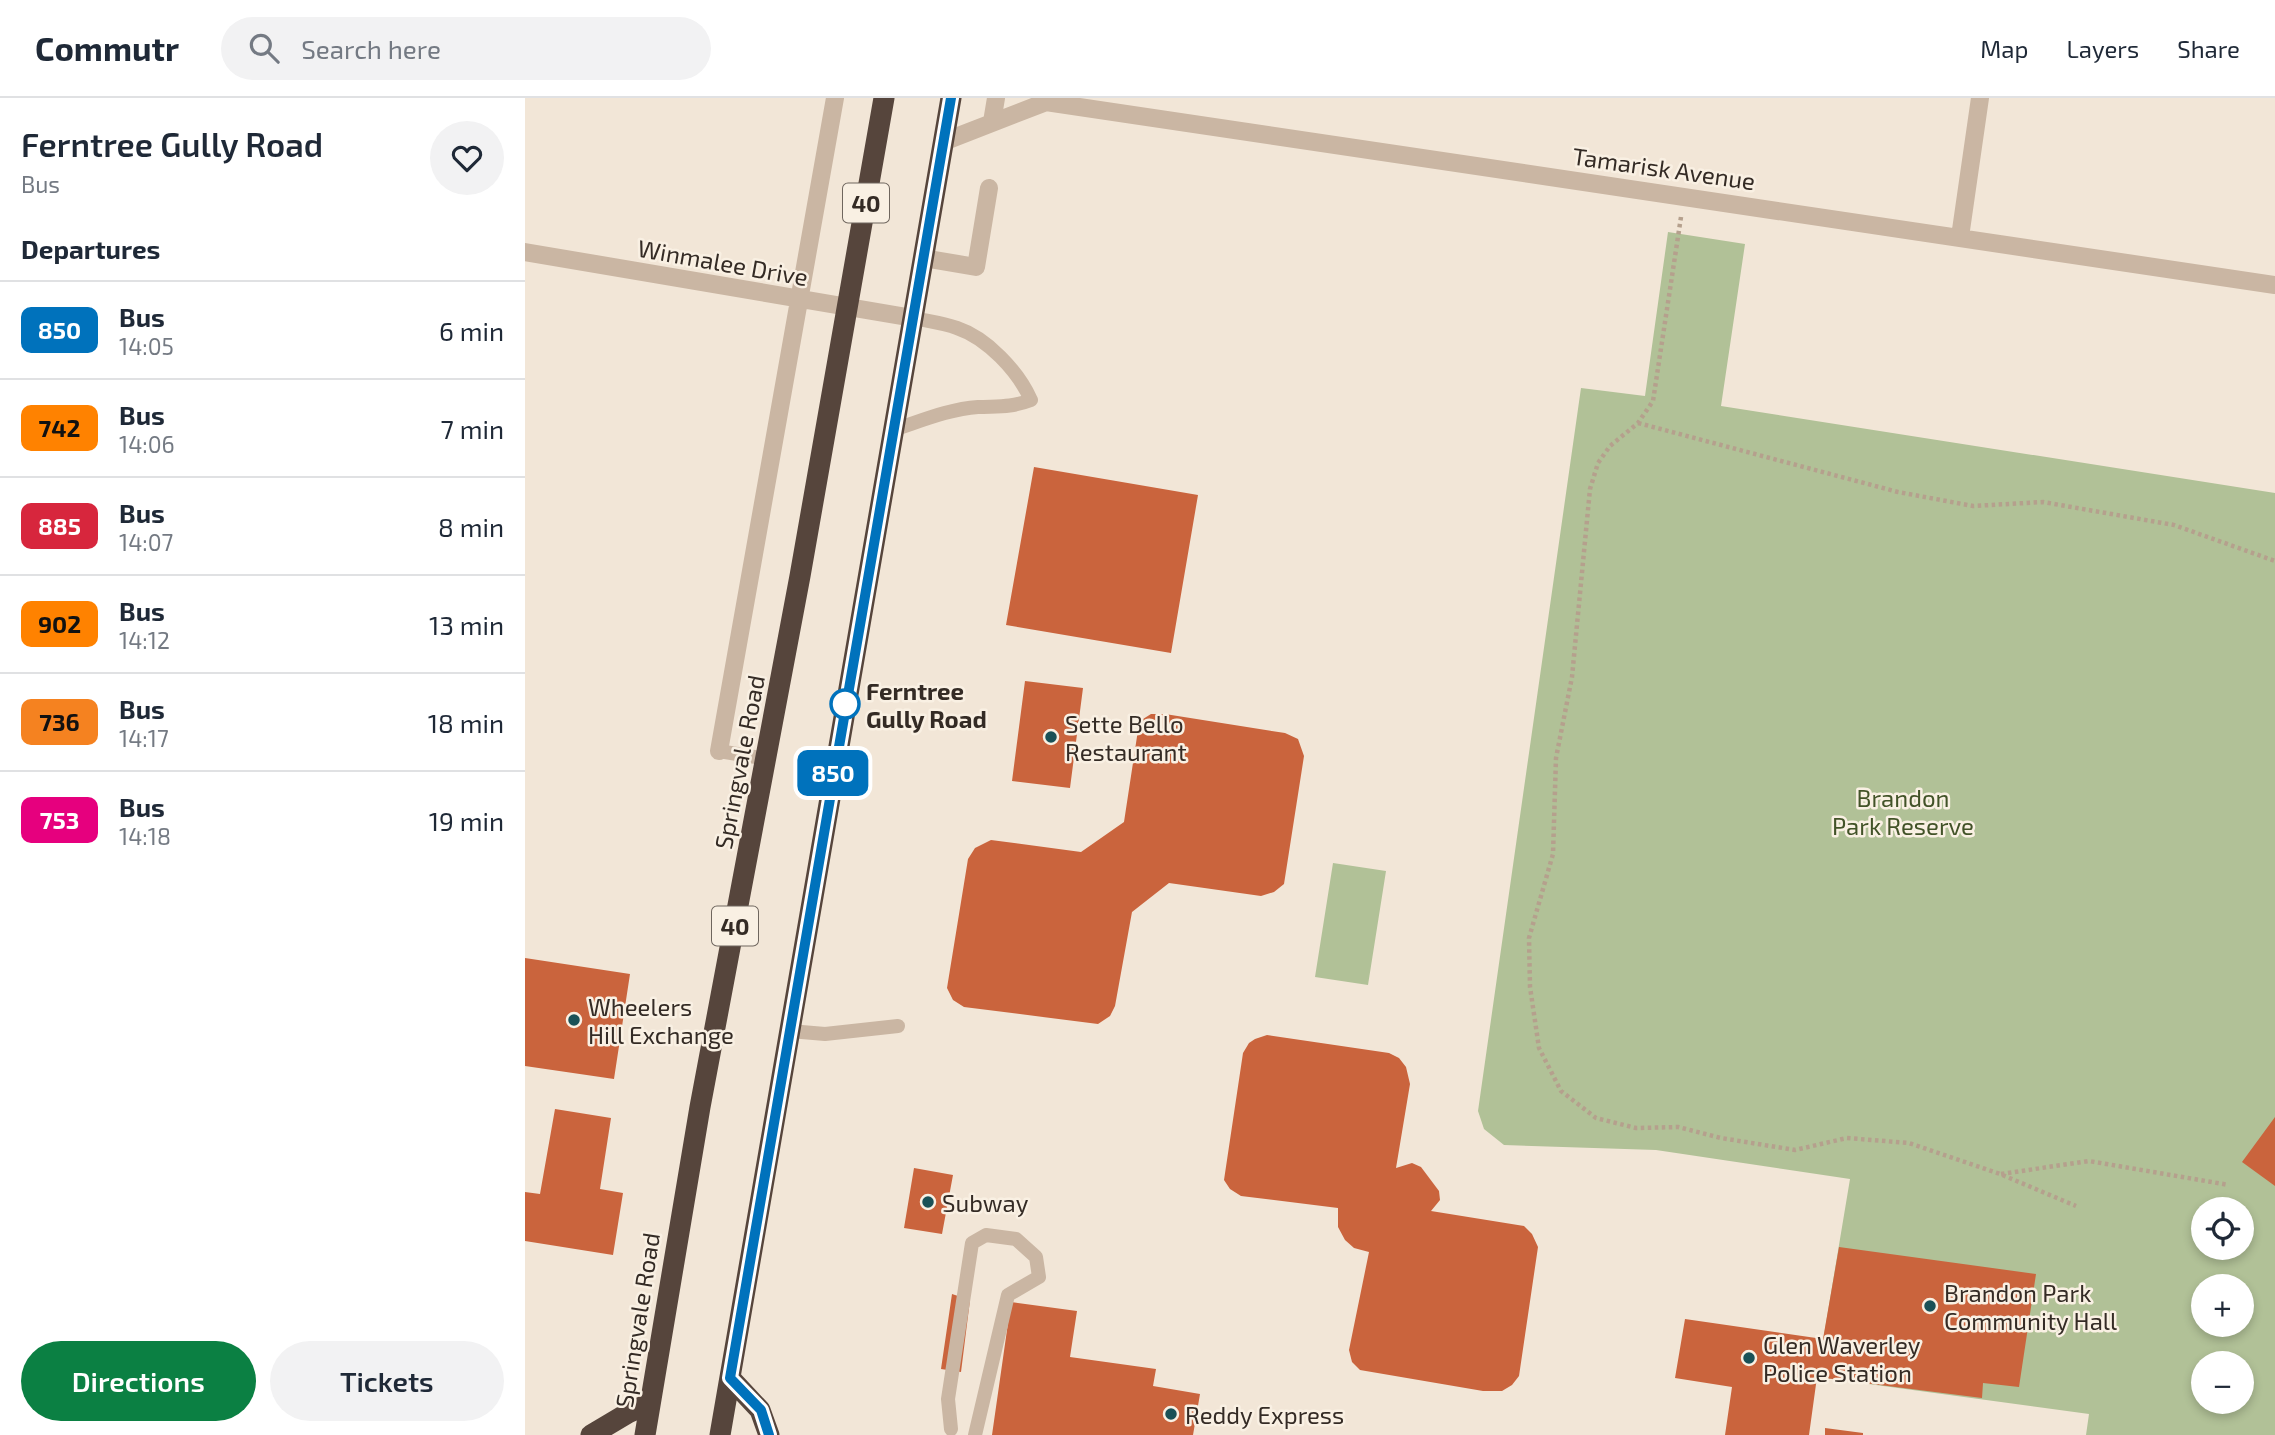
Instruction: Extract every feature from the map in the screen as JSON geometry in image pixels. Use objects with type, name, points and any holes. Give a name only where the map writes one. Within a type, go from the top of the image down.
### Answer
[{"type":"highway","name":"Springvale Road","points":[[645,1435],[703,1085],[767,759],[884,98]]},
{"type":"highway","points":[[720,1435],[951,98]]},
{"type":"highway","points":[[730,1378],[761,1410],[769,1435]]},
{"type":"highway","points":[[591,1435],[650,1403]]},
{"type":"street","name":"Springvale Road","points":[[719,751],[835,98]]},
{"type":"street","points":[[992,122],[996,98]]},
{"type":"street","points":[[1960,237],[1980,98]]},
{"type":"street","name":"Tamarisk Avenue","points":[[943,142],[1044,100],[2275,285]]},
{"type":"street","points":[[923,258],[975,267],[989,188]]},
{"type":"street","name":"Winmalee Drive","points":[[525,252],[913,318]]},
{"type":"lane","points":[[893,430],[952,412],[978,407],[1003,408],[1031,400],[1023,383],[1009,365],[977,337],[955,327],[913,318]]},
{"type":"lane","points":[[719,751],[767,759]]},
{"type":"lane","points":[[790,1031],[825,1034],[898,1026]]},
{"type":"lane","points":[[951,1429],[948,1399],[972,1243],[986,1235],[1016,1239],[1036,1257],[1039,1277],[1008,1295],[975,1435]]},
{"type":"path","points":[[1684,196],[1653,401],[1638,423],[1610,446],[1598,463],[1590,489],[1572,677],[1556,758],[1553,854],[1529,939],[1530,987],[1539,1048],[1561,1091],[1597,1118],[1636,1128],[1678,1126],[1721,1138],[1795,1150],[1847,1138],[1909,1143],[2000,1174],[2076,1206]]},
{"type":"path","points":[[1638,423],[1899,492],[1973,506],[2043,502],[2174,525],[2275,561]]},
{"type":"path","points":[[2000,1174],[2089,1161],[2229,1185]]},
{"type":"green space","name":"Brandon Park Reserve","points":[[1668,232],[1745,244],[1721,406],[2275,493],[2275,1435],[2086,1435],[2089,1414],[1817,1377],[1850,1179],[1656,1150],[1504,1145],[1484,1129],[1478,1111],[1581,388],[1645,396]]},
{"type":"green space","points":[[1333,863],[1386,871],[1368,985],[1315,977]]},
{"type":"building","points":[[1034,467],[1198,495],[1171,653],[1006,625]]},
{"type":"building","points":[[1025,681],[1083,688],[1070,788],[1012,781]]},
{"type":"building","points":[[1151,714],[1285,733],[1298,739],[1304,756],[1284,884],[1274,892],[1261,896],[1169,883],[1132,912],[1115,1006],[1110,1016],[1098,1024],[964,1007],[953,1000],[947,988],[968,859],[975,848],[991,840],[1081,852],[1124,822],[1138,730],[1143,719]]},
{"type":"building","name":"Wheelers Hill Exchange","points":[[525,958],[630,974],[614,1079],[525,1066]]},
{"type":"building","points":[[1267,1035],[1389,1053],[1399,1058],[1406,1067],[1410,1084],[1396,1168],[1412,1163],[1421,1167],[1439,1191],[1440,1200],[1431,1211],[1524,1226],[1532,1234],[1538,1247],[1519,1376],[1512,1385],[1502,1391],[1483,1391],[1360,1370],[1352,1362],[1349,1350],[1369,1252],[1354,1248],[1345,1240],[1338,1227],[1338,1208],[1241,1196],[1230,1189],[1224,1180],[1243,1053],[1249,1043]]},
{"type":"building","points":[[555,1109],[611,1118],[600,1189],[623,1193],[613,1255],[525,1241],[525,1192],[540,1194]]},
{"type":"building","points":[[2275,1117],[2275,1186],[2242,1162]]},
{"type":"building","name":"Subway","points":[[914,1168],[953,1175],[942,1234],[904,1228]]},
{"type":"building","name":"Brandon Park Community Hall","points":[[1839,1247],[2036,1274],[2019,1387],[1983,1383],[1982,1398],[1817,1377],[1809,1435],[1725,1435],[1732,1387],[1675,1378],[1685,1319],[1823,1339]]},
{"type":"building","points":[[952,1294],[970,1300],[961,1372],[941,1369]]},
{"type":"building","points":[[1011,1302],[1077,1311],[1070,1357],[1156,1369],[1153,1386],[1200,1394],[1193,1435],[992,1435]]},
{"type":"building","points":[[1825,1428],[1863,1433],[1863,1435],[1825,1435]]},
{"type":"bus line","name":"850","points":[[769,1435],[761,1410],[730,1378],[951,98]]},
{"type":"place","name":"Ferntree Gully Road","points":[[845,704]]},
{"type":"place","name":"Sette Bello Restaurant","points":[[1051,737]]},
{"type":"place","name":"Wheelers Hill Exchange","points":[[574,1020]]},
{"type":"place","name":"Subway","points":[[928,1202]]},
{"type":"place","name":"Brandon Park Community Hall","points":[[1930,1306]]},
{"type":"place","name":"Glen Waverley Police Station","points":[[1749,1358]]},
{"type":"place","name":"Reddy Express","points":[[1171,1414]]}]
